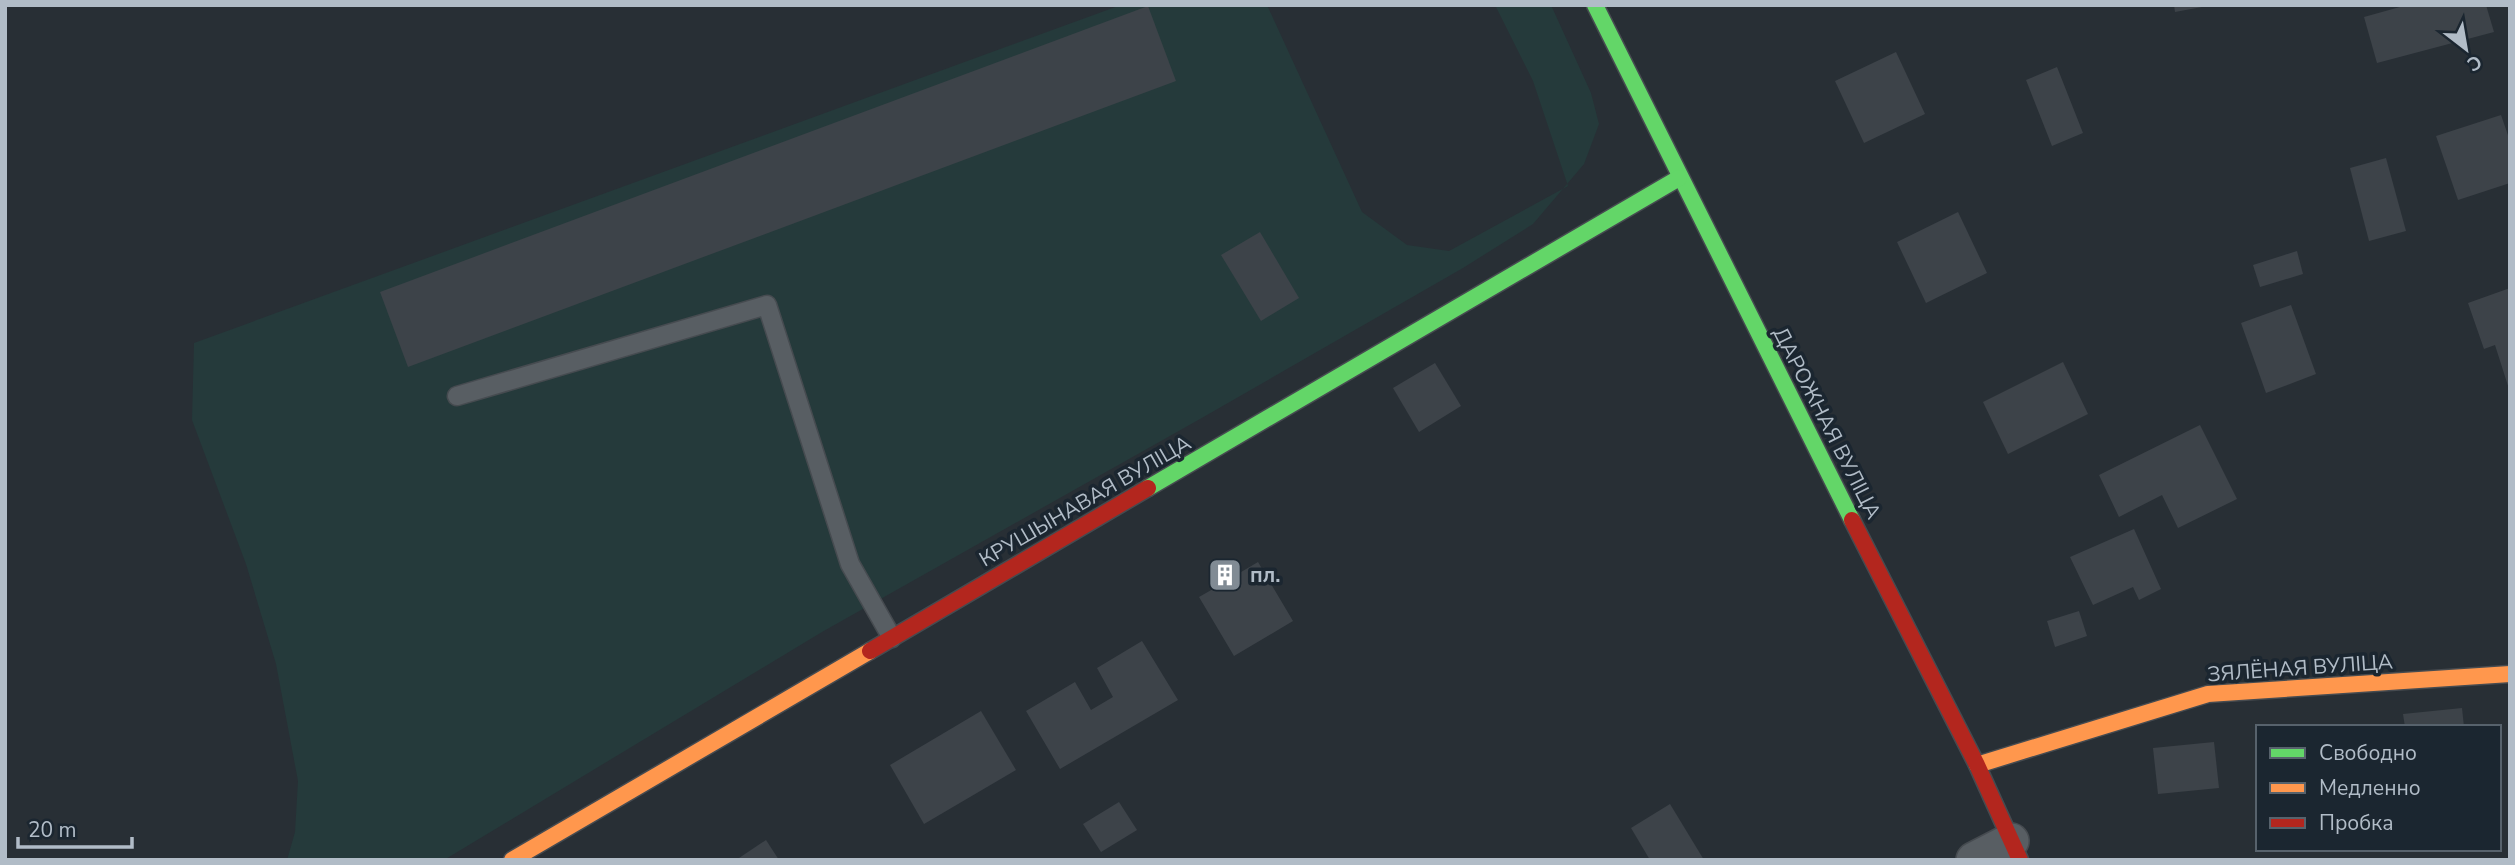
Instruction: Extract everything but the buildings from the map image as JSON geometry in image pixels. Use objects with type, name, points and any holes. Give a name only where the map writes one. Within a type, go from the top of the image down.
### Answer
[{"type":"street","name":"ДАРОЖНАЯ ВУЛІЦА","points":[[1595,5],[1679,178],[1977,765],[2016,850]]},
{"type":"street","name":"КРУШЫНАВАЯ ВУЛІЦА","points":[[512,860],[1679,178]]},
{"type":"street","name":"ЗЯЛЁНАЯ ВУЛІЦА","points":[[1977,765],[2208,694],[2510,674]]},
{"type":"street","points":[[1974,860],[2016,850]]},
{"type":"lane","points":[[457,396],[767,304],[850,564],[892,638]]},
{"type":"green space","points":[[1121,5],[1267,5],[1362,212],[1407,245],[1449,251],[1563,189],[1533,224],[1463,268],[822,632],[444,860],[287,860],[295,832],[298,781],[276,664],[246,564],[192,420],[194,343]]},
{"type":"green space","points":[[1495,5],[1551,5],[1591,93],[1599,124],[1584,164],[1567,184],[1533,81]]},
{"type":"traffic: fast","points":[[1595,5],[1852,520]]},
{"type":"traffic: fast","points":[[1148,488],[1679,178]]},
{"type":"traffic: slow","points":[[512,860],[870,651]]},
{"type":"traffic: slow","points":[[1977,765],[2208,694],[2510,674]]},
{"type":"traffic: jam","points":[[870,651],[1148,488]]},
{"type":"traffic: jam","points":[[1852,520],[1977,765],[2020,860]]},
{"type":"place","name":"пл.","points":[[1225,575]]}]
